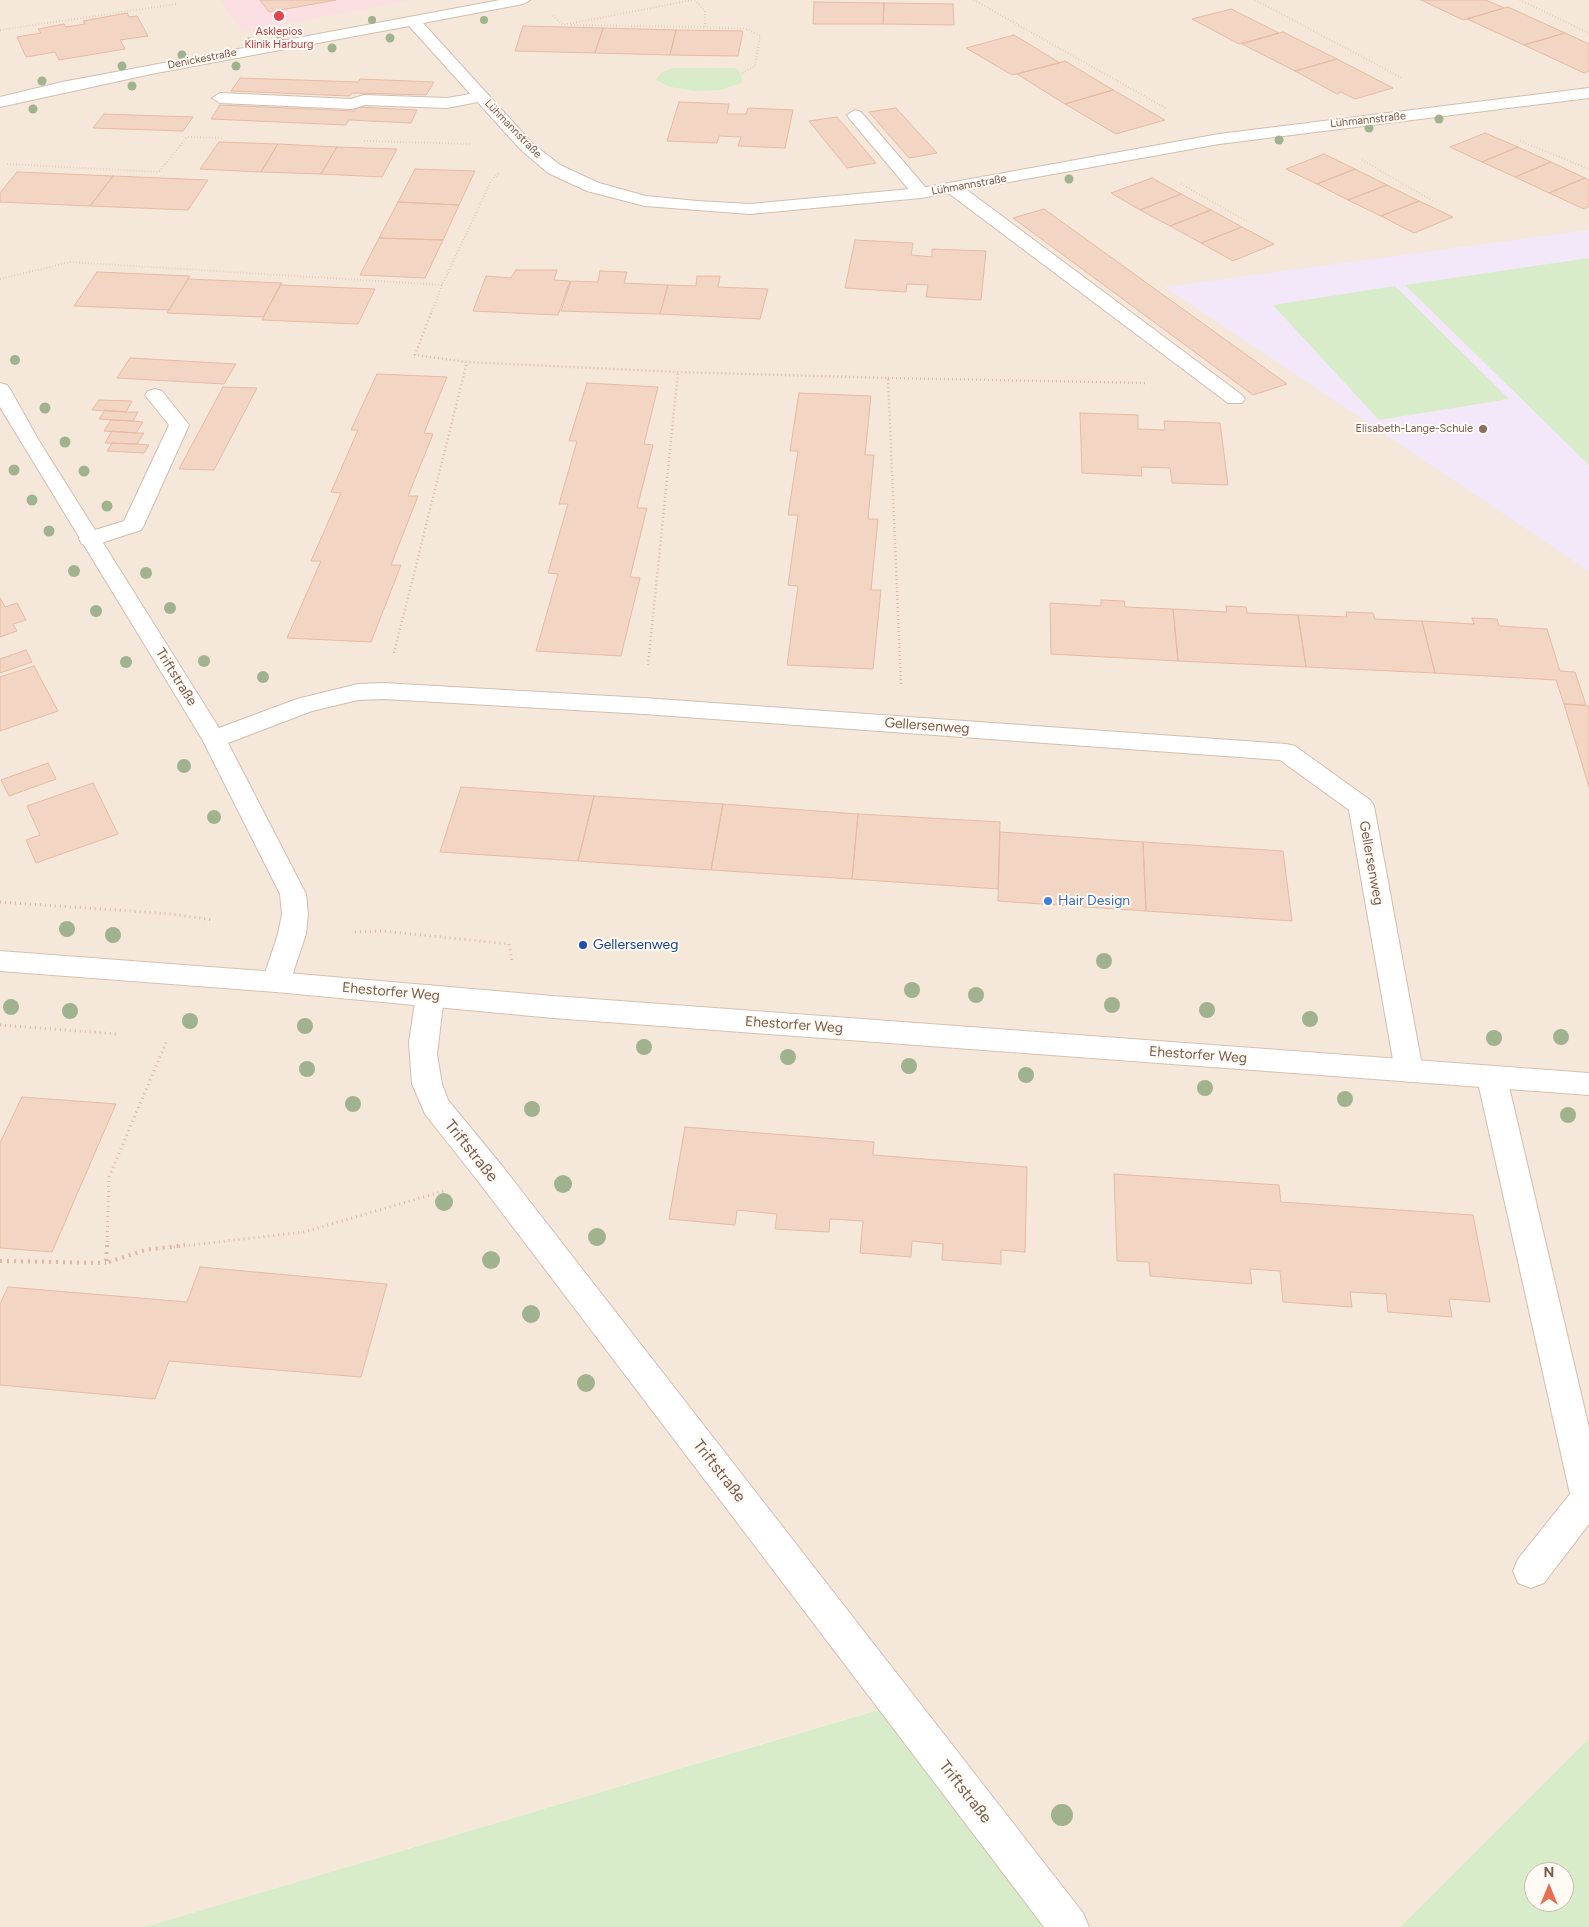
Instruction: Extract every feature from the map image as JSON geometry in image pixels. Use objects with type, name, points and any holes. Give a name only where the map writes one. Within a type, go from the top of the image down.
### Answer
[{"type":"street","name":"Denickestraße","points":[[0,102],[115,76],[523,0]]},
{"type":"street","name":"Lühmannstraße","points":[[413,21],[526,146],[554,169],[592,187],[645,201],[750,209],[953,188],[1219,139],[1589,93]]},
{"type":"street","points":[[220,98],[352,104],[364,100],[447,103],[482,97]]},
{"type":"street","points":[[855,115],[921,192]]},
{"type":"street","points":[[953,188],[1235,399]]},
{"type":"street","name":"Triftstraße","points":[[0,389],[90,539],[214,738],[278,861],[293,894],[295,914],[292,934],[276,982]]},
{"type":"street","points":[[90,539],[134,525],[179,425],[155,395]]},
{"type":"street","name":"Gellersenweg","points":[[214,738],[305,705],[358,692],[384,691],[644,706],[1286,752],[1361,806],[1409,1071]]},
{"type":"street","name":"Ehestorfer Weg","points":[[0,961],[430,996],[1589,1084]]},
{"type":"street","name":"Triftstraße","points":[[430,996],[423,1042],[427,1084],[435,1106],[492,1176],[1069,1927]]},
{"type":"street","points":[[1492,1078],[1588,1498],[1531,1571]]},
{"type":"path","points":[[563,24],[694,0],[705,11],[705,27]]},
{"type":"path","points":[[974,0],[1219,139]]},
{"type":"path","points":[[1255,0],[1461,109]]},
{"type":"path","points":[[1520,0],[1589,33]]},
{"type":"path","points":[[0,30],[176,4]]},
{"type":"path","points":[[550,14],[563,24],[747,29],[760,36],[755,66],[741,74]]},
{"type":"path","points":[[1306,127],[1433,202]]},
{"type":"path","points":[[7,164],[159,172],[187,138],[232,138]]},
{"type":"path","points":[[358,141],[526,146]]},
{"type":"path","points":[[526,146],[491,181],[442,285],[415,355],[467,362],[678,372],[1216,385]]},
{"type":"path","points":[[1130,155],[1248,222]]},
{"type":"path","points":[[0,279],[70,262],[442,285]]},
{"type":"path","points":[[384,691],[467,362]]},
{"type":"path","points":[[644,706],[678,372]]},
{"type":"path","points":[[888,378],[903,724]]},
{"type":"path","points":[[0,902],[172,914],[213,920]]},
{"type":"path","points":[[355,932],[382,931],[509,944],[512,964]]},
{"type":"path","points":[[0,1025],[116,1034]]},
{"type":"path","points":[[106,1264],[108,1177],[167,1040]]},
{"type":"path","points":[[0,1261],[106,1264],[145,1250],[304,1232],[492,1176]]},
{"type":"shaded area","points":[[0,0],[1589,0],[1589,1738],[1400,1927],[1070,1927],[904,1702],[144,1927],[0,1927]]},
{"type":"shaded area","name":"Asklepios Klinik Harburg","points":[[220,0],[411,0],[243,32]]},
{"type":"shaded area","name":"Elisabeth-Lange-Schule","points":[[1589,230],[1589,571],[1165,287]]},
{"type":"green space","points":[[673,68],[736,68],[741,74],[742,83],[720,90],[695,91],[670,87],[656,80],[661,73]]},
{"type":"green space","points":[[1589,258],[1589,465],[1405,285]]},
{"type":"green space","points":[[1395,286],[1509,399],[1379,420],[1273,305]]},
{"type":"green space","points":[[905,1702],[1070,1927],[144,1927]]},
{"type":"green space","points":[[1589,1738],[1589,1927],[1400,1927]]},
{"type":"building","points":[[260,0],[336,0],[269,12]]},
{"type":"building","points":[[1421,0],[1486,0],[1504,8],[1463,20]]},
{"type":"building","points":[[814,2],[884,3],[883,24],[813,24]]},
{"type":"building","points":[[884,3],[953,4],[954,25],[883,24]]},
{"type":"building","points":[[1508,7],[1565,33],[1524,45],[1467,19]]},
{"type":"building","points":[[1231,9],[1279,33],[1239,44],[1192,19]]},
{"type":"building","points":[[127,13],[129,17],[137,16],[148,36],[120,40],[125,49],[59,60],[55,52],[26,57],[17,37],[41,33],[38,29],[64,24],[66,27],[85,24],[83,21]]},
{"type":"building","points":[[523,26],[603,28],[595,53],[515,51]]},
{"type":"building","points":[[603,28],[676,30],[670,55],[595,53]]},
{"type":"building","points":[[676,30],[743,31],[738,56],[670,55]]},
{"type":"building","points":[[1283,32],[1337,59],[1295,71],[1242,44]]},
{"type":"building","points":[[1565,33],[1589,44],[1589,71],[1584,73],[1524,45]]},
{"type":"building","points":[[1014,35],[1060,63],[1012,75],[966,48]]},
{"type":"building","points":[[1337,59],[1393,88],[1355,99],[1341,92],[1337,94],[1295,71]]},
{"type":"building","points":[[1065,61],[1113,90],[1065,104],[1017,74]]},
{"type":"building","points":[[240,78],[358,82],[360,79],[434,82],[426,95],[352,93],[350,96],[231,91]]},
{"type":"building","points":[[1113,90],[1165,120],[1116,134],[1065,104]]},
{"type":"building","points":[[679,102],[729,104],[727,114],[746,114],[748,108],[793,110],[785,148],[738,146],[741,137],[719,136],[717,143],[667,141]]},
{"type":"building","points":[[220,105],[355,111],[356,107],[417,110],[411,123],[349,120],[346,125],[211,119]]},
{"type":"building","points":[[896,108],[937,153],[909,158],[869,112]]},
{"type":"building","points":[[104,114],[193,117],[183,131],[93,128]]},
{"type":"building","points":[[837,117],[876,163],[847,168],[809,121]]},
{"type":"building","points":[[1485,133],[1518,147],[1482,162],[1450,147]]},
{"type":"building","points":[[219,142],[278,144],[261,172],[200,169]]},
{"type":"building","points":[[278,144],[337,147],[321,174],[261,172]]},
{"type":"building","points":[[337,147],[397,149],[382,177],[321,174]]},
{"type":"building","points":[[1518,147],[1551,162],[1515,177],[1482,162]]},
{"type":"building","points":[[1324,154],[1355,169],[1317,184],[1286,169]]},
{"type":"building","points":[[1551,162],[1585,178],[1549,193],[1515,177]]},
{"type":"building","points":[[415,169],[475,171],[459,205],[398,202]]},
{"type":"building","points":[[1355,169],[1387,185],[1348,200],[1317,184]]},
{"type":"building","points":[[17,172],[113,176],[90,206],[0,202],[0,193]]},
{"type":"building","points":[[113,176],[208,180],[188,210],[90,206]]},
{"type":"building","points":[[1152,178],[1181,194],[1140,210],[1111,193]]},
{"type":"building","points":[[1585,178],[1589,180],[1589,206],[1584,209],[1549,193]]},
{"type":"building","points":[[1387,185],[1419,201],[1381,216],[1348,200]]},
{"type":"building","points":[[1181,194],[1211,210],[1170,226],[1140,210]]},
{"type":"building","points":[[1419,201],[1453,217],[1414,233],[1381,216]]},
{"type":"building","points":[[398,202],[459,205],[443,240],[379,238]]},
{"type":"building","points":[[1044,209],[1287,384],[1253,395],[1013,218]]},
{"type":"building","points":[[1211,210],[1242,227],[1201,243],[1170,226]]},
{"type":"building","points":[[1242,227],[1274,244],[1233,261],[1201,243]]},
{"type":"building","points":[[379,238],[443,240],[425,278],[360,275]]},
{"type":"building","points":[[855,240],[913,243],[911,255],[932,257],[932,249],[986,251],[981,300],[926,297],[928,285],[907,284],[906,292],[845,288]]},
{"type":"building","points":[[516,270],[557,270],[554,280],[570,281],[558,315],[473,311],[486,276],[511,278]]},
{"type":"building","points":[[600,271],[627,272],[624,283],[668,285],[660,314],[561,311],[571,281],[598,282]]},
{"type":"building","points":[[97,272],[190,276],[169,310],[74,306]]},
{"type":"building","points":[[697,276],[720,276],[718,287],[768,289],[760,319],[660,314],[668,285],[696,286]]},
{"type":"building","points":[[188,279],[282,283],[263,317],[167,313]]},
{"type":"building","points":[[280,285],[375,289],[358,324],[262,320]]},
{"type":"building","points":[[130,358],[236,364],[224,384],[117,378]]},
{"type":"building","points":[[377,374],[447,377],[424,433],[433,434],[408,496],[418,496],[391,565],[401,565],[371,642],[287,638],[321,561],[311,561],[341,493],[331,492],[358,430],[351,430]]},
{"type":"building","points":[[587,383],[658,387],[644,444],[653,445],[637,508],[647,508],[630,577],[640,578],[621,656],[536,651],[558,574],[548,573],[568,504],[559,504],[577,441],[569,441]]},
{"type":"building","points":[[223,387],[257,388],[214,470],[179,469]]},
{"type":"building","points":[[799,393],[871,396],[865,455],[874,455],[868,519],[878,519],[871,590],[881,590],[873,669],[787,665],[798,586],[788,585],[798,515],[788,515],[798,451],[790,451]]},
{"type":"building","points":[[99,400],[132,401],[126,412],[92,410]]},
{"type":"building","points":[[105,410],[138,412],[133,421],[99,419]]},
{"type":"building","points":[[1080,413],[1138,415],[1138,429],[1165,430],[1164,421],[1220,423],[1228,485],[1172,483],[1170,468],[1141,467],[1142,476],[1082,473]]},
{"type":"building","points":[[111,420],[143,422],[136,433],[104,431]]},
{"type":"building","points":[[112,431],[144,433],[137,444],[105,443]]},
{"type":"building","points":[[112,443],[149,445],[144,453],[107,451]]},
{"type":"building","points":[[0,598],[5,607],[17,603],[26,620],[13,624],[17,631],[0,637]]},
{"type":"building","points":[[1101,600],[1124,601],[1125,607],[1173,609],[1178,661],[1051,654],[1050,603],[1101,606]]},
{"type":"building","points":[[1226,606],[1246,607],[1247,613],[1298,615],[1306,667],[1178,661],[1173,609],[1227,612]]},
{"type":"building","points":[[1346,612],[1373,613],[1375,619],[1422,621],[1435,673],[1306,667],[1298,615],[1347,617]]},
{"type":"building","points":[[1472,618],[1497,619],[1499,626],[1547,629],[1560,671],[1575,672],[1586,705],[1564,704],[1556,680],[1435,673],[1422,621],[1474,624]]},
{"type":"building","points":[[26,650],[32,662],[0,673],[0,659]]},
{"type":"building","points":[[34,666],[58,711],[0,731],[0,677]]},
{"type":"building","points":[[1564,704],[1589,706],[1589,787]]},
{"type":"building","points":[[48,763],[56,779],[9,796],[1,780]]},
{"type":"building","points":[[93,783],[118,834],[36,863],[26,840],[40,835],[27,806]]},
{"type":"building","points":[[461,787],[594,796],[578,861],[440,852]]},
{"type":"building","points":[[594,796],[723,804],[711,870],[578,861]]},
{"type":"building","points":[[723,804],[858,814],[852,879],[711,870]]},
{"type":"building","points":[[858,814],[1000,822],[998,889],[852,879]]},
{"type":"building","points":[[1000,832],[1143,842],[1146,911],[998,901]]},
{"type":"building","points":[[1143,842],[1283,851],[1292,921],[1146,911]]},
{"type":"building","points":[[22,1097],[116,1104],[52,1252],[0,1248],[0,1143]]},
{"type":"building","points":[[685,1127],[874,1142],[873,1155],[1027,1167],[1025,1252],[1001,1250],[1001,1264],[942,1260],[943,1244],[912,1241],[911,1257],[860,1253],[863,1221],[830,1219],[829,1232],[775,1229],[777,1214],[737,1210],[735,1225],[669,1219]]},
{"type":"building","points":[[1114,1174],[1279,1185],[1281,1202],[1473,1215],[1490,1302],[1449,1299],[1452,1317],[1388,1312],[1386,1294],[1350,1292],[1352,1307],[1283,1302],[1280,1271],[1250,1269],[1252,1284],[1150,1276],[1149,1262],[1117,1261]]},
{"type":"building","points":[[200,1267],[387,1284],[361,1377],[169,1361],[155,1399],[0,1385],[0,1304],[8,1287],[187,1302]]},
{"type":"place","name":"Asklepios Klinik Harburg","points":[[279,16]]},
{"type":"place","name":"Elisabeth-Lange-Schule","points":[[1483,429]]},
{"type":"place","name":"Hair Design","points":[[1048,901]]},
{"type":"place","name":"Gellersenweg","points":[[583,945]]}]
